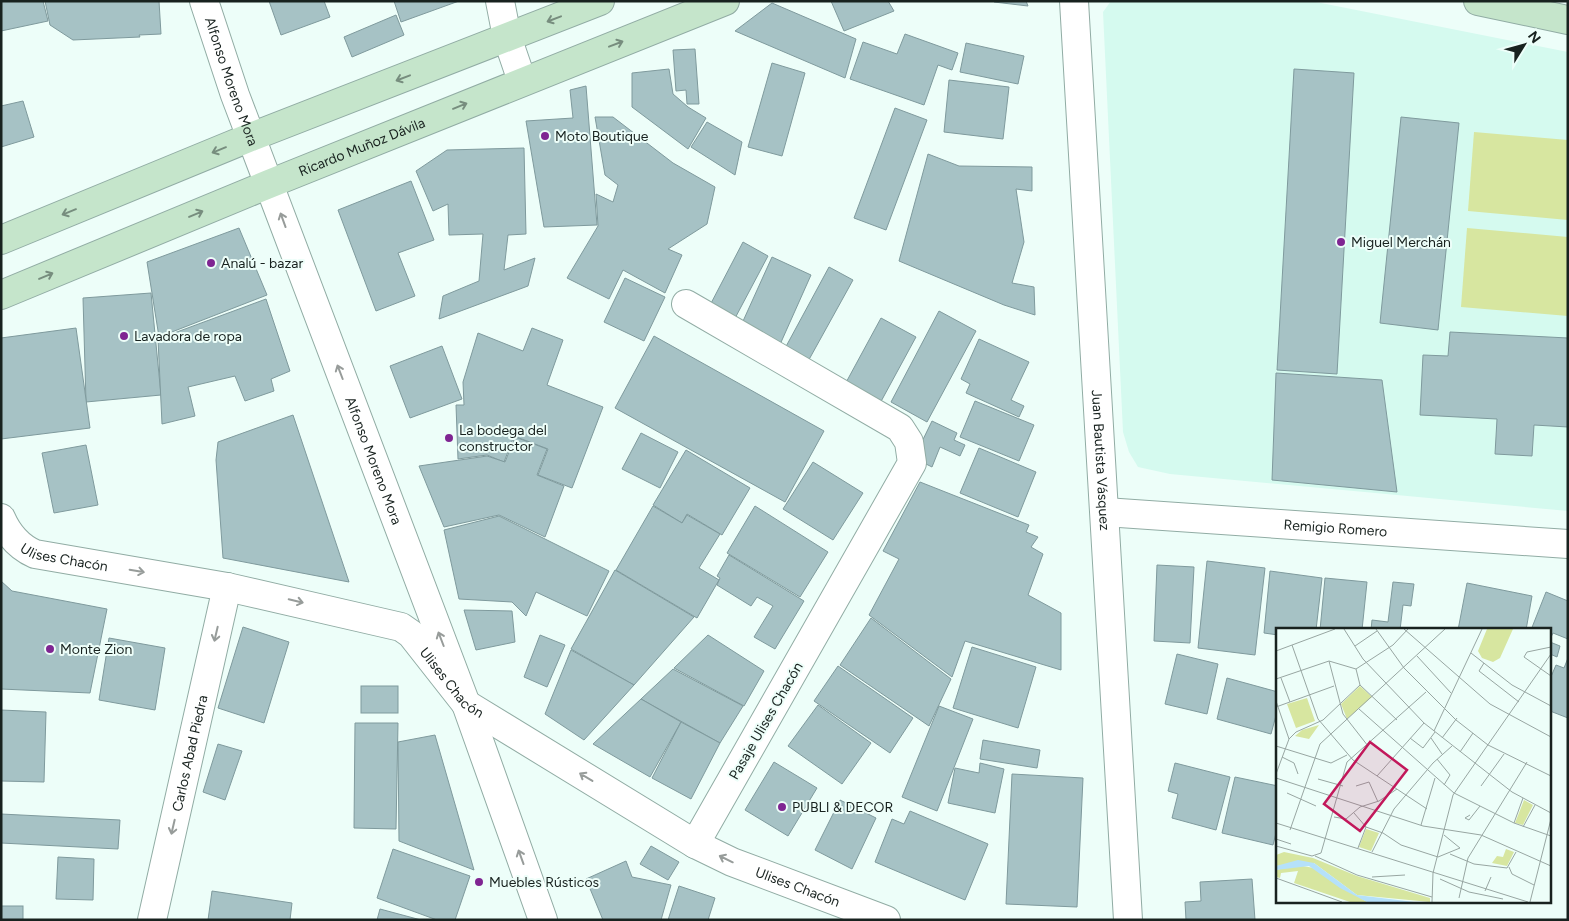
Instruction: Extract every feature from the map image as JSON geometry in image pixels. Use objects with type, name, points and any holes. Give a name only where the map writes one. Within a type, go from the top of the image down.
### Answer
[{"type":"main road","points":[[1,240],[251,137],[600,1]]},
{"type":"main road","name":"Ricardo Muñoz Dávila","points":[[1,295],[522,81],[725,1]]},
{"type":"main road","points":[[1482,2],[1568,20]]},
{"type":"street","name":"Alfonso Moreno Mora","points":[[204,1],[251,137],[466,704],[543,920]]},
{"type":"street","points":[[500,1],[507,37],[522,81]]},
{"type":"street","name":"Juan Bautista Vásquez","points":[[1074,1],[1128,920]]},
{"type":"street","name":"Pasaje Ulises Chacón","points":[[686,304],[900,428],[909,442],[912,463],[695,844]]},
{"type":"street","name":"Remigio Romero","points":[[1105,512],[1568,544]]},
{"type":"street","name":"Ulises Chacón","points":[[1,518],[12,536],[26,550],[35,554],[227,587],[401,627],[411,634],[466,704],[695,844],[732,862],[886,920]]},
{"type":"street","name":"Carlos Abad Piedra","points":[[152,920],[227,587]]},
{"type":"shaded area","name":"Miguel Merchán","points":[[1111,1],[1311,1],[1568,52],[1568,511],[1170,474],[1138,467],[1129,452],[1123,432],[1103,12]]},
{"type":"green space","points":[[1474,132],[1568,140],[1568,220],[1468,211]]},
{"type":"green space","points":[[1467,228],[1568,237],[1568,316],[1461,307]]},
{"type":"building","points":[[1,1],[43,1],[48,21],[1,31]]},
{"type":"building","points":[[45,1],[159,1],[161,34],[139,35],[140,37],[73,40],[50,25]]},
{"type":"building","points":[[269,1],[324,1],[330,17],[281,35]]},
{"type":"building","points":[[394,1],[459,1],[401,22]]},
{"type":"building","points":[[831,1],[888,1],[894,11],[844,31]]},
{"type":"building","points":[[1026,1],[1028,6],[994,2]]},
{"type":"building","points":[[772,3],[856,39],[845,78],[735,31]]},
{"type":"building","points":[[396,15],[404,35],[352,57],[344,37]]},
{"type":"building","points":[[905,34],[958,53],[952,70],[938,65],[924,105],[850,79],[863,42],[897,54]]},
{"type":"building","points":[[966,43],[1024,56],[1018,84],[960,72]]},
{"type":"building","points":[[695,49],[699,104],[687,104],[686,90],[676,91],[673,50]]},
{"type":"building","points":[[772,63],[805,73],[782,156],[748,147]]},
{"type":"building","points":[[669,69],[673,94],[688,107],[706,118],[688,149],[632,107],[632,73]]},
{"type":"building","points":[[1294,69],[1354,73],[1337,374],[1277,370]]},
{"type":"building","points":[[949,80],[1009,87],[1003,139],[944,132]]},
{"type":"building","points":[[586,86],[597,225],[544,227],[526,121],[573,118],[570,90]]},
{"type":"building","points":[[23,101],[34,137],[1,147],[1,106]]},
{"type":"building","points":[[895,108],[927,120],[886,230],[854,218]]},
{"type":"building","points":[[595,117],[613,117],[673,163],[715,187],[707,224],[668,249],[682,255],[665,293],[623,270],[609,299],[567,278],[598,226],[596,194],[613,202],[618,185],[605,175]]},
{"type":"building","points":[[1401,117],[1459,123],[1438,330],[1380,323]]},
{"type":"building","points":[[707,122],[742,142],[735,175],[691,147]]},
{"type":"building","points":[[524,148],[526,234],[508,235],[504,270],[535,258],[528,286],[439,319],[443,296],[479,281],[483,234],[449,235],[448,204],[433,211],[416,171],[447,150]]},
{"type":"building","points":[[928,154],[959,166],[1032,167],[1032,191],[1016,189],[1024,242],[1012,283],[1034,287],[1035,315],[1004,305],[899,261]]},
{"type":"building","points":[[411,181],[434,240],[398,253],[415,296],[376,311],[338,210]]},
{"type":"building","points":[[239,228],[267,295],[159,337],[147,262]]},
{"type":"building","points":[[743,242],[768,256],[733,322],[708,309]]},
{"type":"building","points":[[772,257],[811,275],[778,349],[739,330]]},
{"type":"building","points":[[829,267],[853,280],[806,365],[783,352]]},
{"type":"building","points":[[625,278],[665,297],[644,341],[604,322]]},
{"type":"building","points":[[151,293],[161,395],[86,402],[83,298]]},
{"type":"building","points":[[266,299],[290,371],[271,379],[274,391],[245,401],[235,376],[188,387],[195,416],[162,424],[158,339]]},
{"type":"building","points":[[939,311],[976,331],[927,422],[891,402]]},
{"type":"building","points":[[881,318],[916,337],[878,407],[843,388]]},
{"type":"building","points":[[76,328],[90,428],[1,439],[1,338]]},
{"type":"building","points":[[532,328],[563,340],[547,385],[603,407],[572,488],[538,475],[548,449],[514,436],[504,462],[487,455],[458,459],[456,405],[464,405],[463,382],[478,333],[523,351]]},
{"type":"building","points":[[1450,332],[1568,338],[1568,427],[1534,425],[1532,456],[1495,454],[1497,419],[1420,415],[1423,355],[1448,356]]},
{"type":"building","points":[[654,336],[824,431],[785,502],[615,408]]},
{"type":"building","points":[[979,339],[1029,362],[1011,400],[1024,406],[1019,417],[966,393],[970,384],[961,379]]},
{"type":"building","points":[[442,346],[462,399],[410,418],[390,366]]},
{"type":"building","points":[[1276,373],[1382,380],[1397,492],[1272,480]]},
{"type":"building","points":[[975,401],[1034,425],[1019,461],[960,437]]},
{"type":"building","points":[[293,415],[349,582],[223,558],[216,460],[218,442]]},
{"type":"building","points":[[932,421],[957,433],[954,440],[965,445],[960,456],[940,447],[932,467],[914,458]]},
{"type":"building","points":[[641,433],[678,452],[660,488],[622,469]]},
{"type":"building","points":[[515,437],[547,449],[537,475],[564,486],[545,537],[499,515],[444,527],[419,466],[487,456],[505,462]]},
{"type":"building","points":[[86,445],[98,505],[54,513],[42,453]]},
{"type":"building","points":[[979,448],[1036,472],[1018,517],[960,493]]},
{"type":"building","points":[[686,450],[750,488],[722,535],[687,514],[682,523],[653,505]]},
{"type":"building","points":[[813,462],[863,493],[833,540],[783,509]]},
{"type":"building","points":[[920,482],[1029,525],[1026,532],[1038,537],[1031,547],[1043,554],[1028,595],[1061,613],[1061,670],[965,641],[952,677],[869,615],[899,559],[883,551]]},
{"type":"building","points":[[653,506],[682,523],[687,515],[720,534],[699,568],[719,580],[697,618],[616,570]]},
{"type":"building","points":[[755,506],[828,552],[800,597],[727,553]]},
{"type":"building","points":[[499,516],[609,571],[587,616],[536,592],[526,616],[512,602],[459,599],[444,530]]},
{"type":"building","points":[[729,555],[804,601],[775,649],[754,637],[773,606],[757,597],[751,606],[717,585],[720,578],[717,576]]},
{"type":"building","points":[[1207,561],[1265,568],[1255,655],[1198,648]]},
{"type":"building","points":[[1157,565],[1194,567],[1190,643],[1154,641]]},
{"type":"building","points":[[615,570],[694,617],[634,685],[571,649]]},
{"type":"building","points":[[1270,571],[1322,578],[1316,628],[1276,628],[1276,635],[1264,633]]},
{"type":"building","points":[[1325,578],[1367,582],[1362,628],[1320,628]]},
{"type":"building","name":"Monte Zion","points":[[1,581],[12,591],[107,609],[90,693],[1,689]]},
{"type":"building","points":[[1393,582],[1414,584],[1411,606],[1403,605],[1400,628],[1371,628],[1372,620],[1388,622]]},
{"type":"building","points":[[1467,583],[1532,596],[1526,628],[1458,628]]},
{"type":"building","points":[[1546,592],[1568,601],[1568,639],[1553,633],[1552,635],[1552,628],[1532,628]]},
{"type":"building","points":[[464,610],[512,611],[515,642],[476,650]]},
{"type":"building","points":[[871,618],[951,679],[929,726],[840,665]]},
{"type":"building","points":[[243,627],[289,642],[264,723],[218,708]]},
{"type":"building","points":[[540,635],[565,645],[547,687],[524,677]]},
{"type":"building","points":[[708,635],[764,671],[744,706],[674,668]]},
{"type":"building","points":[[109,638],[165,648],[155,710],[99,700]]},
{"type":"building","points":[[1552,643],[1560,646],[1557,657],[1552,655]]},
{"type":"building","points":[[972,647],[1036,667],[1018,728],[953,708]]},
{"type":"building","points":[[571,650],[634,685],[584,740],[545,714]]},
{"type":"building","points":[[1177,654],[1218,664],[1207,714],[1165,704]]},
{"type":"building","points":[[1568,658],[1568,718],[1552,712],[1552,674],[1556,665],[1564,668]]},
{"type":"building","points":[[838,666],[913,718],[890,753],[814,701]]},
{"type":"building","points":[[673,669],[743,706],[720,743],[641,699]]},
{"type":"building","points":[[1227,678],[1276,691],[1276,715],[1271,734],[1217,719]]},
{"type":"building","points":[[361,686],[398,686],[398,713],[361,713]]},
{"type":"building","points":[[641,699],[681,722],[650,777],[593,744]]},
{"type":"building","points":[[818,705],[871,743],[842,784],[788,746]]},
{"type":"building","points":[[939,706],[973,719],[937,811],[902,797]]},
{"type":"building","points":[[1,710],[46,712],[44,782],[1,781]]},
{"type":"building","points":[[681,722],[720,743],[691,799],[652,778]]},
{"type":"building","points":[[355,723],[398,723],[396,829],[354,828]]},
{"type":"building","points":[[435,735],[474,870],[399,841],[398,742]]},
{"type":"building","points":[[983,740],[1040,750],[1037,768],[980,759]]},
{"type":"building","points":[[218,744],[242,751],[225,800],[203,792]]},
{"type":"building","points":[[774,762],[817,788],[788,836],[745,810]]},
{"type":"building","points":[[980,763],[1004,769],[995,813],[948,803],[955,768],[979,773]]},
{"type":"building","points":[[1175,763],[1230,777],[1216,830],[1172,818],[1178,794],[1168,791]]},
{"type":"building","points":[[1012,774],[1083,778],[1077,907],[1006,904]]},
{"type":"building","points":[[1235,777],[1276,786],[1276,833],[1273,845],[1222,833]]},
{"type":"building","points":[[840,800],[876,818],[852,869],[815,850]]},
{"type":"building","points":[[910,811],[988,844],[965,900],[875,862],[892,819],[904,824]]},
{"type":"building","points":[[1,814],[120,820],[118,849],[1,843]]},
{"type":"building","points":[[651,846],[679,862],[668,880],[640,864]]},
{"type":"building","points":[[393,849],[470,876],[455,920],[437,920],[377,898]]},
{"type":"building","points":[[58,857],[94,859],[93,900],[56,899]]},
{"type":"building","points":[[626,861],[632,877],[671,885],[661,920],[603,920],[586,879]]},
{"type":"building","points":[[1252,879],[1255,920],[1186,920],[1185,902],[1201,901],[1200,882]]},
{"type":"building","points":[[679,886],[715,898],[708,920],[668,920]]},
{"type":"building","points":[[212,891],[292,903],[290,920],[208,920]]},
{"type":"building","points":[[1,906],[23,906],[23,920],[1,920]]},
{"type":"building","points":[[380,909],[421,920],[377,920]]},
{"type":"place","name":"Moto Boutique","points":[[545,136]]},
{"type":"place","name":"Miguel Merchán","points":[[1341,242]]},
{"type":"place","name":"Analú - bazar","points":[[211,263]]},
{"type":"place","name":"Lavadora de ropa","points":[[124,336]]},
{"type":"place","name":"La bodega del constructor","points":[[449,438]]},
{"type":"place","name":"Monte Zion","points":[[50,649]]},
{"type":"place","name":"PUBLI & DECOR","points":[[782,807]]},
{"type":"place","name":"Muebles Rústicos","points":[[479,882]]}]
